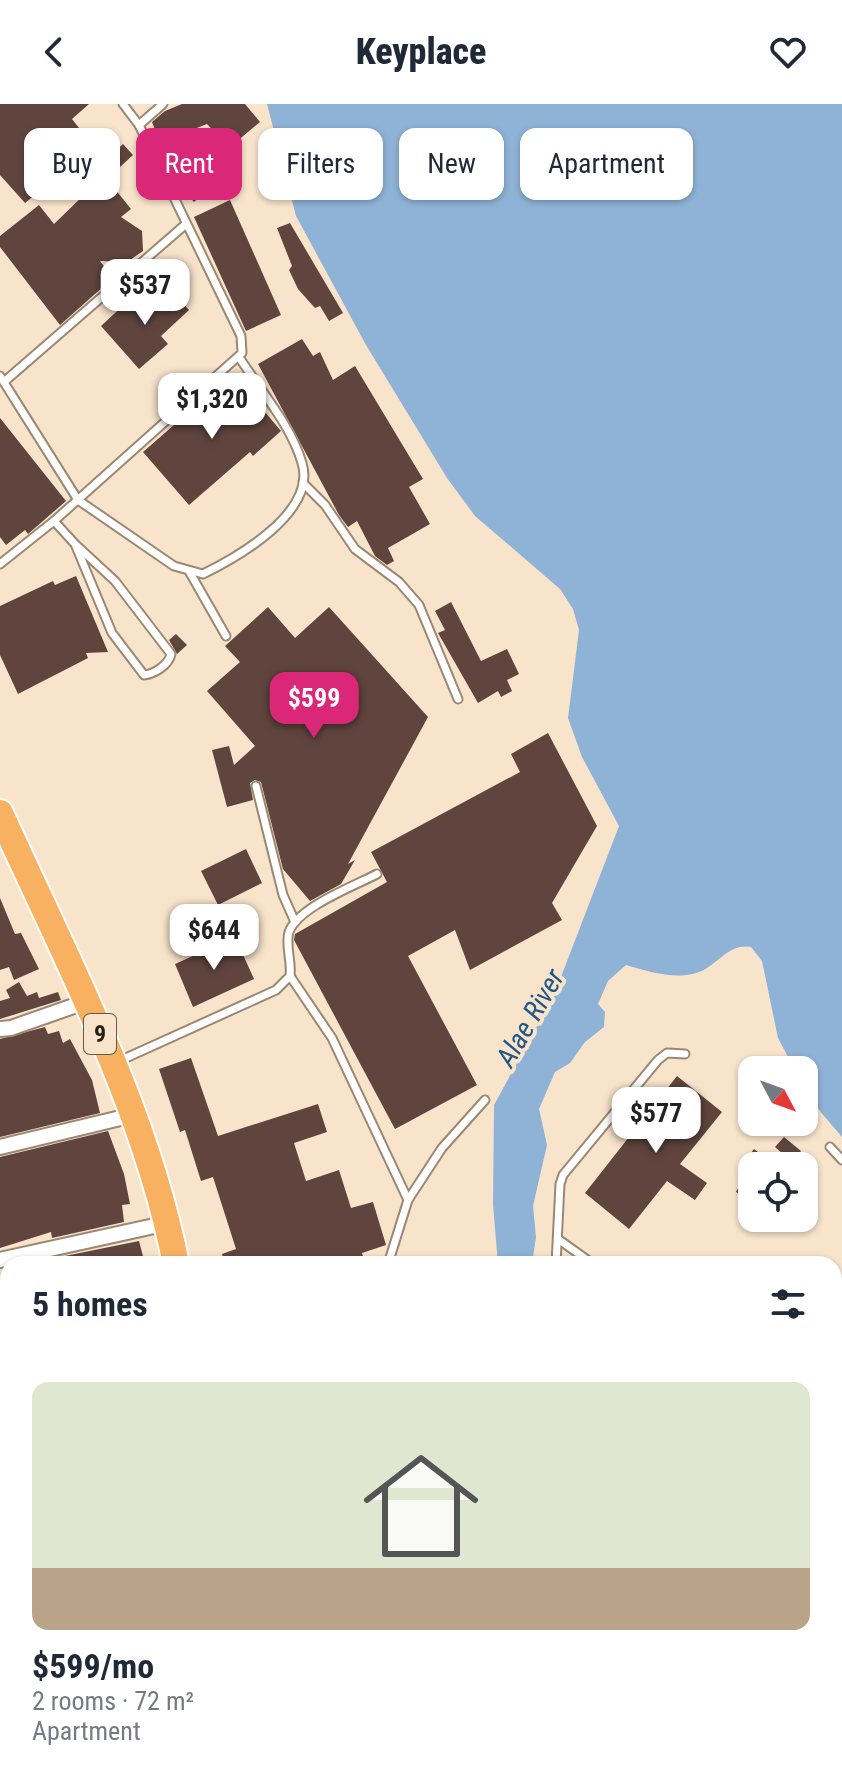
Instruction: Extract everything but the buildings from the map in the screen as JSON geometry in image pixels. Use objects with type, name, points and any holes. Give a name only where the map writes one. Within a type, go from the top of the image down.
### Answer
[{"type":"highway","name":"9","points":[[0,813],[113,1064],[168,1223],[174,1256]]},
{"type":"street","points":[[0,1029],[85,1002]]},
{"type":"street","points":[[0,1147],[133,1115]]},
{"type":"street","points":[[18,1256],[168,1223]]},
{"type":"lane","points":[[123,104],[139,125],[241,336],[239,357],[291,437],[303,465],[303,483],[292,507],[274,530],[203,574],[174,566],[78,500],[3,378],[186,224]]},
{"type":"lane","points":[[139,125],[163,104]]},
{"type":"lane","points":[[0,552],[4,562],[239,357]]},
{"type":"lane","points":[[303,483],[325,505],[355,549],[399,582],[419,605],[458,699]]},
{"type":"lane","points":[[54,521],[115,581],[171,654],[169,661],[152,674],[144,675],[112,633],[75,544]]},
{"type":"lane","points":[[189,571],[226,636]]},
{"type":"lane","points":[[256,786],[283,895],[295,922]]},
{"type":"lane","points":[[377,874],[306,910],[295,922],[289,932],[290,976],[332,1038],[408,1200]]},
{"type":"lane","points":[[113,1064],[276,990],[290,976]]},
{"type":"lane","points":[[557,1256],[563,1175],[658,1060],[667,1053],[685,1054]]},
{"type":"lane","points":[[390,1256],[408,1200],[442,1148],[485,1100]]},
{"type":"lane","points":[[830,1147],[842,1160]]},
{"type":"lane","points":[[558,1239],[582,1256]]},
{"type":"water","points":[[267,104],[842,104],[842,1137],[818,1107],[818,1056],[788,1056],[778,1038],[762,961],[751,947],[733,950],[707,968],[688,975],[667,975],[626,965],[608,981],[598,1004],[605,1012],[604,1027],[585,1042],[570,1063],[555,1072],[539,1109],[547,1145],[533,1206],[536,1237],[533,1256],[497,1256],[493,1205],[494,1105],[554,995],[619,826],[582,757],[568,718],[579,630],[573,609],[560,589],[475,516],[447,478],[366,345],[296,216],[292,200],[383,200],[383,128],[273,128]]},
{"type":"water label","name":"Alae River","points":[[530,1018]]}]
